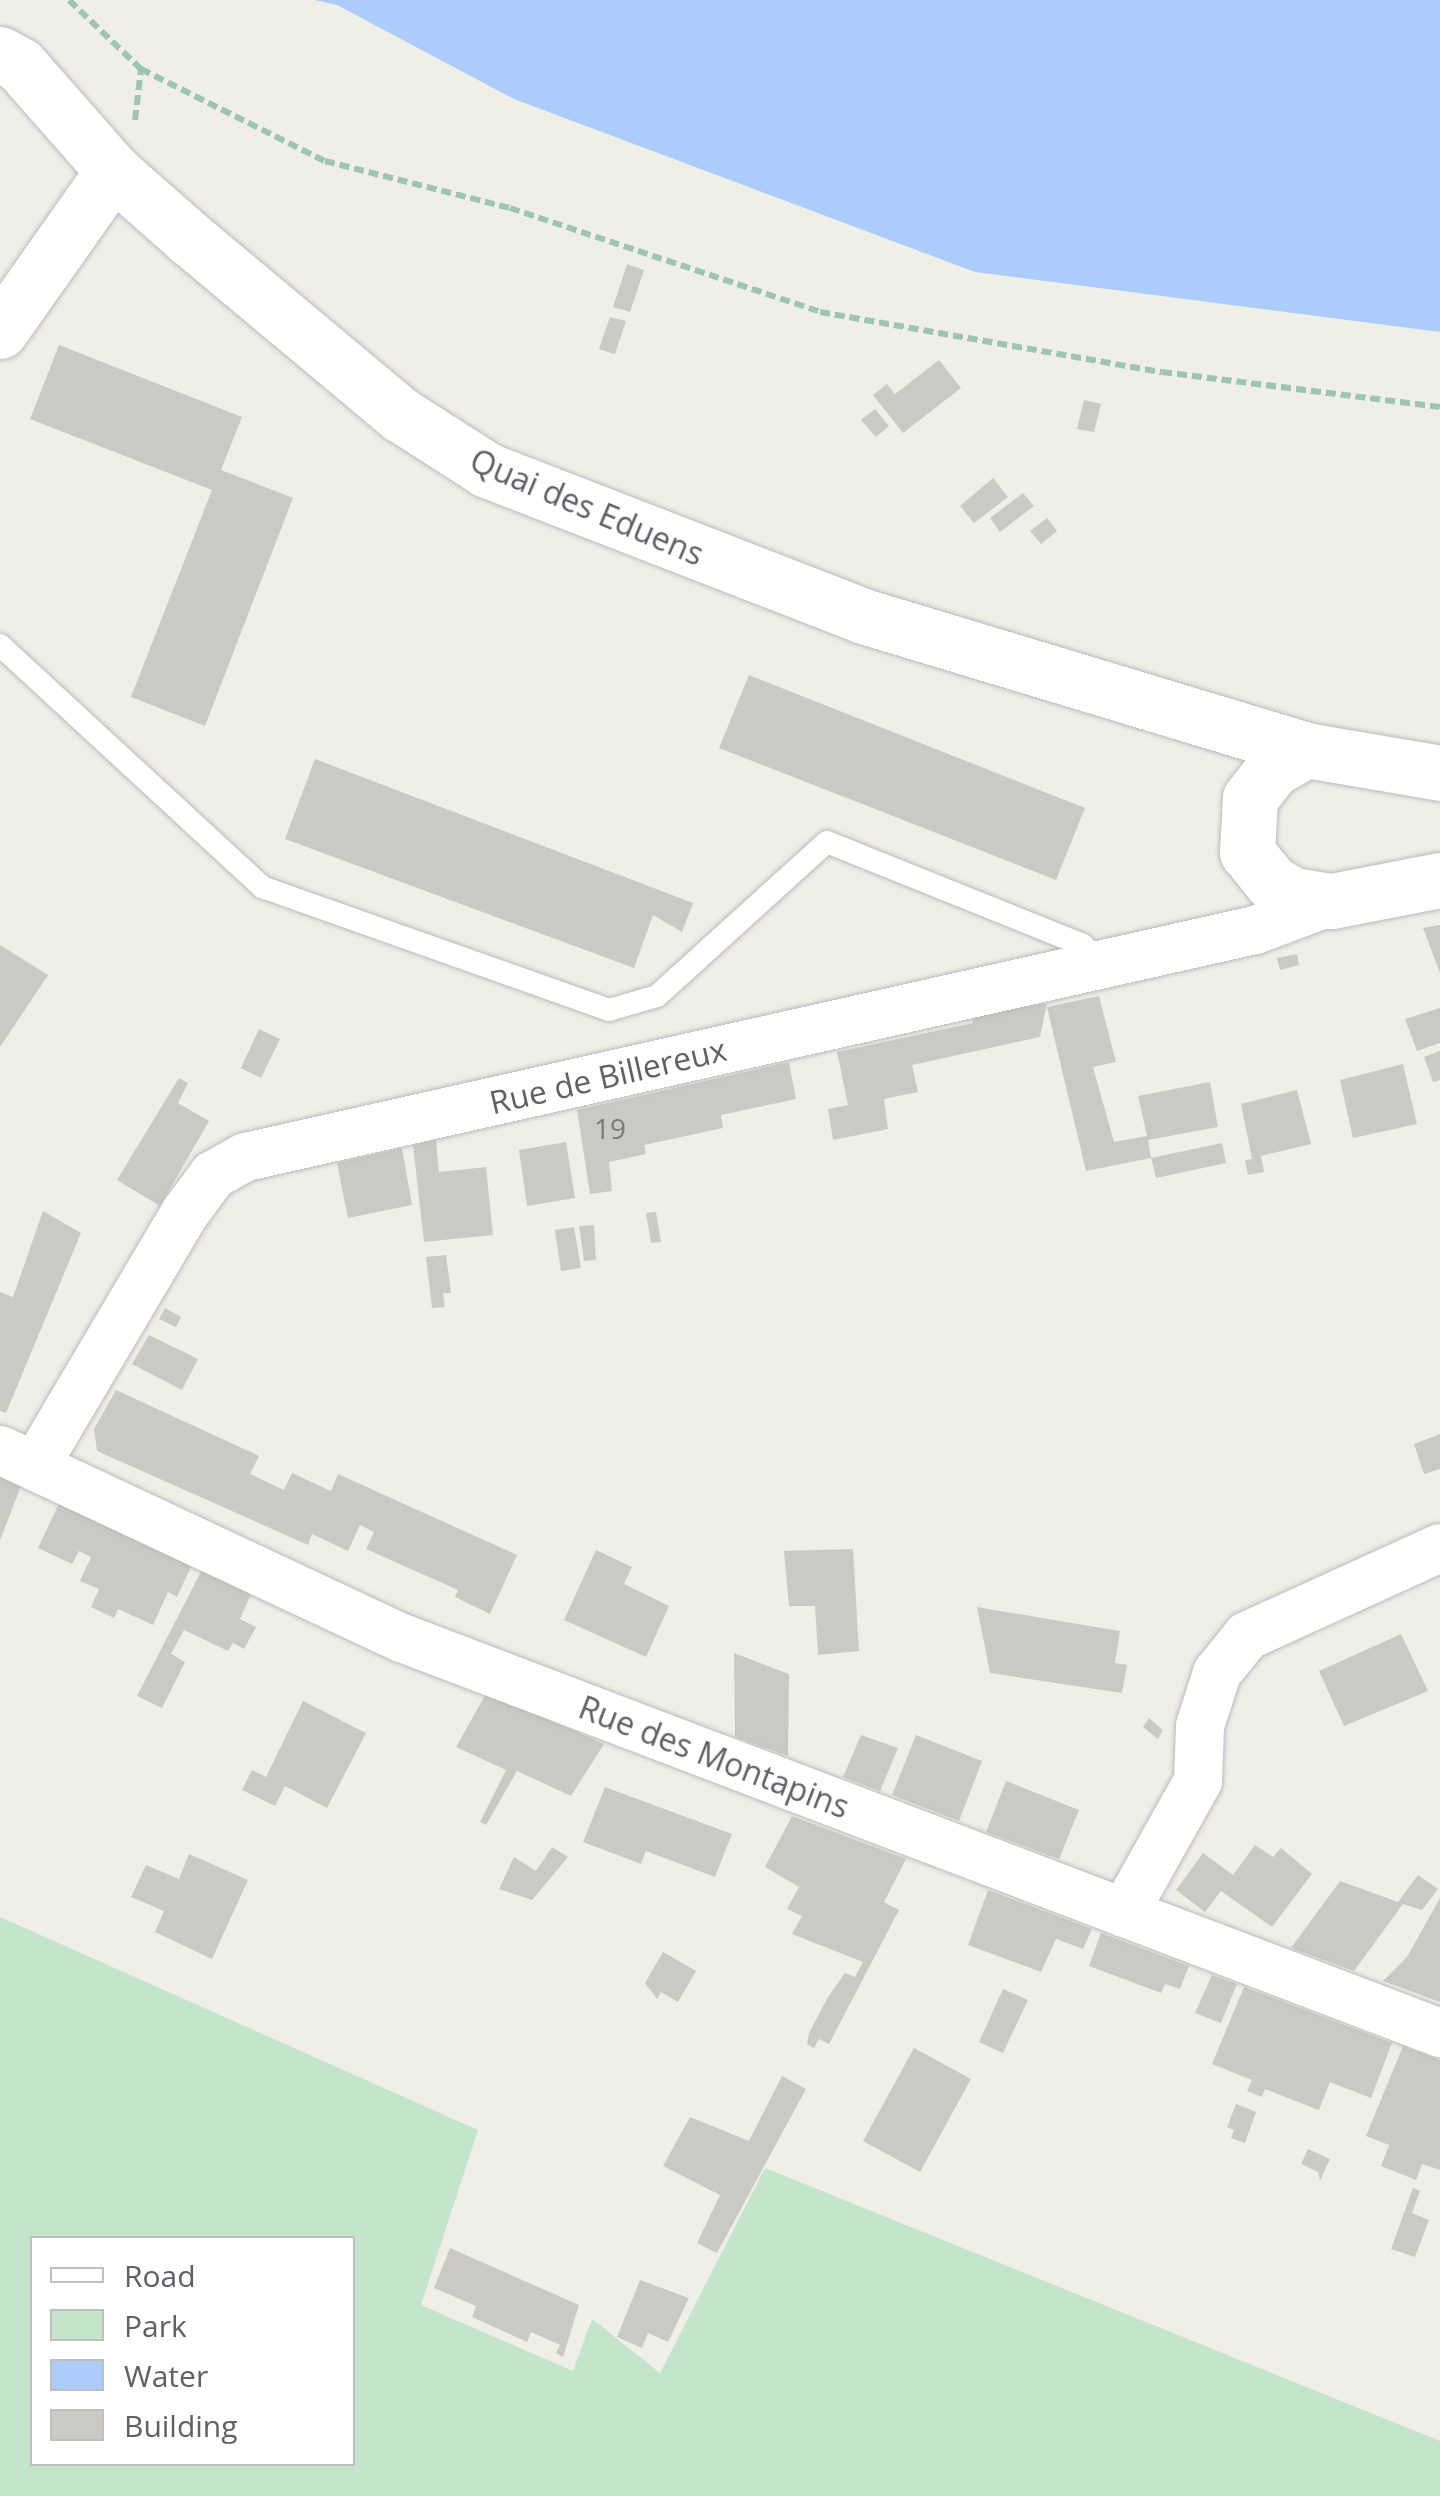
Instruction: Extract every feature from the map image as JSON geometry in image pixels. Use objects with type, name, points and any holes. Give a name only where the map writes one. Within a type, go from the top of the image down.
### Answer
[{"type":"street","name":"Quai des Eduens","points":[[0,54],[20,65],[113,172],[401,415],[486,470],[863,616],[1126,692],[1306,750],[1440,774]]},
{"type":"street","points":[[0,330],[113,172]]},
{"type":"street","name":"Quai des Eduens","points":[[1126,692],[1220,758],[1250,798]]},
{"type":"street","points":[[1306,750],[1272,770],[1250,798],[1246,852],[1271,882],[1293,895],[1332,902],[1440,880]]},
{"type":"street","name":"Rue de Billereux","points":[[19,1456],[184,1212],[213,1176],[246,1157],[1255,930],[1332,902]]},
{"type":"street","name":"Rue des Montapins","points":[[19,1456],[402,1638],[1440,2033]]},
{"type":"street","points":[[1124,1913],[1198,1781],[1200,1726],[1218,1673],[1248,1636],[1440,1548]]},
{"type":"lane","points":[[0,644],[262,887],[609,1010],[656,996],[827,842],[1083,945],[1098,966]]},
{"type":"path","points":[[69,0],[142,69],[325,161],[510,208],[820,312],[1162,372],[1440,406]]},
{"type":"green space","points":[[0,1917],[478,2130],[421,2305],[573,2371],[592,2319],[660,2373],[765,2168],[1440,2441],[1440,2496],[0,2496]]},
{"type":"water","points":[[315,0],[1440,0],[1440,332],[975,272],[514,99],[337,5]]},
{"type":"building","points":[[627,264],[644,270],[630,312],[613,307]]},
{"type":"building","points":[[610,317],[626,321],[615,354],[599,349]]},
{"type":"building","points":[[59,345],[242,417],[221,470],[293,498],[205,726],[131,697],[212,490],[30,419]]},
{"type":"building","points":[[939,360],[961,388],[903,433],[873,395],[887,384],[895,394]]},
{"type":"building","points":[[1084,400],[1101,404],[1094,432],[1077,429]]},
{"type":"building","points":[[875,409],[889,426],[876,437],[861,420]]},
{"type":"building","points":[[993,478],[1008,497],[974,523],[960,506]]},
{"type":"building","points":[[1023,493],[1034,506],[1000,532],[990,518]]},
{"type":"building","points":[[1047,518],[1057,531],[1041,544],[1030,531]]},
{"type":"building","points":[[749,675],[1085,808],[1056,880],[719,748]]},
{"type":"building","points":[[315,759],[693,903],[682,932],[653,915],[634,968],[285,839]]},
{"type":"building","points":[[1440,925],[1440,973],[1423,928]]},
{"type":"building","points":[[0,945],[48,975],[0,1047]]},
{"type":"building","points":[[1297,954],[1299,965],[1280,970],[1277,958]]},
{"type":"building","points":[[1099,996],[1116,1062],[1093,1067],[1114,1142],[1147,1136],[1138,1096],[1210,1082],[1218,1127],[1148,1140],[1151,1158],[1086,1171],[1047,1007]]},
{"type":"building","points":[[1047,1003],[1040,1037],[912,1065],[918,1092],[884,1099],[888,1129],[833,1140],[828,1109],[848,1105],[837,1052],[973,1023],[972,1013]]},
{"type":"building","points":[[1440,1008],[1440,1043],[1417,1051],[1405,1019]]},
{"type":"building","points":[[259,1029],[280,1039],[261,1078],[241,1068]]},
{"type":"building","points":[[1440,1051],[1440,1080],[1433,1082],[1424,1057]]},
{"type":"building","points":[[789,1062],[796,1099],[721,1115],[723,1128],[644,1145],[646,1154],[609,1162],[612,1191],[590,1194],[577,1110]]},
{"type":"building","points":[[1403,1064],[1417,1124],[1353,1138],[1340,1080]]},
{"type":"building","points":[[179,1078],[188,1083],[178,1103],[209,1121],[160,1206],[117,1180]]},
{"type":"building","points":[[1297,1090],[1311,1144],[1261,1156],[1264,1172],[1248,1175],[1245,1160],[1252,1159],[1241,1104]]},
{"type":"building","points":[[436,1140],[439,1172],[486,1167],[493,1235],[424,1242],[413,1145]]},
{"type":"building","points":[[566,1142],[575,1198],[527,1206],[519,1150]]},
{"type":"building","points":[[1222,1143],[1226,1163],[1156,1178],[1151,1158]]},
{"type":"building","points":[[402,1148],[412,1205],[348,1218],[337,1163]]},
{"type":"building","points":[[43,1211],[81,1233],[6,1413],[0,1411],[0,1292],[13,1297]]},
{"type":"building","points":[[656,1212],[661,1242],[651,1243],[646,1213]]},
{"type":"building","points":[[594,1225],[596,1260],[584,1261],[579,1226]]},
{"type":"building","points":[[574,1227],[581,1268],[561,1271],[555,1230]]},
{"type":"building","points":[[446,1255],[451,1293],[443,1293],[445,1307],[432,1308],[426,1257]]},
{"type":"building","points":[[165,1308],[181,1317],[176,1327],[159,1319]]},
{"type":"building","points":[[149,1335],[198,1359],[182,1390],[132,1364]]},
{"type":"building","points":[[116,1390],[259,1456],[250,1474],[284,1490],[292,1473],[331,1491],[338,1474],[517,1555],[490,1614],[455,1597],[458,1590],[366,1549],[374,1532],[360,1525],[348,1551],[312,1534],[308,1545],[97,1451],[94,1429]]},
{"type":"building","points":[[1440,1434],[1440,1469],[1424,1474],[1414,1444]]},
{"type":"building","points":[[0,1476],[22,1484],[0,1540]]},
{"type":"building","points":[[62,1497],[195,1558],[177,1597],[168,1592],[153,1625],[118,1609],[114,1618],[91,1607],[99,1589],[80,1581],[91,1557],[79,1551],[72,1564],[38,1548]]},
{"type":"building","points":[[853,1549],[859,1651],[818,1655],[815,1606],[789,1606],[784,1551]]},
{"type":"building","points":[[596,1550],[632,1567],[624,1584],[669,1606],[646,1657],[564,1620]]},
{"type":"building","points":[[206,1562],[255,1585],[240,1619],[256,1627],[244,1649],[233,1643],[228,1651],[184,1630],[171,1654],[185,1662],[162,1708],[137,1696]]},
{"type":"building","points":[[977,1607],[1120,1631],[1115,1663],[1127,1665],[1122,1693],[990,1673]]},
{"type":"building","points":[[1401,1634],[1428,1691],[1344,1726],[1319,1671]]},
{"type":"building","points":[[734,1653],[789,1674],[788,1756],[735,1737]]},
{"type":"building","points":[[487,1692],[604,1744],[571,1796],[517,1771],[486,1825],[480,1822],[506,1770],[456,1747]]},
{"type":"building","points":[[303,1701],[366,1733],[327,1808],[285,1786],[275,1806],[242,1790],[252,1770],[266,1777]]},
{"type":"building","points":[[1149,1718],[1163,1730],[1158,1739],[1143,1727]]},
{"type":"building","points":[[861,1735],[898,1748],[880,1791],[843,1777]]},
{"type":"building","points":[[916,1735],[982,1761],[959,1821],[892,1795]]},
{"type":"building","points":[[1006,1781],[1079,1810],[1059,1859],[986,1832]]},
{"type":"building","points":[[605,1787],[732,1834],[715,1877],[646,1851],[641,1864],[583,1842]]},
{"type":"building","points":[[792,1816],[906,1859],[884,1902],[899,1910],[829,2044],[819,2039],[814,2048],[807,2044],[809,2033],[828,1997],[845,1973],[855,1977],[863,1962],[792,1934],[802,1916],[787,1909],[799,1887],[765,1867]]},
{"type":"building","points":[[1255,1845],[1273,1857],[1281,1848],[1312,1874],[1272,1927],[1221,1891],[1205,1912],[1176,1890],[1203,1853],[1233,1875]]},
{"type":"building","points":[[552,1847],[568,1857],[532,1900],[499,1889],[514,1857],[536,1871]]},
{"type":"building","points":[[189,1854],[248,1880],[212,1959],[155,1932],[164,1911],[131,1897],[146,1865],[179,1879]]},
{"type":"building","points":[[1418,1875],[1438,1889],[1422,1910],[1403,1904],[1354,1971],[1291,1948],[1340,1881],[1398,1902]]},
{"type":"building","points":[[988,1890],[1092,1929],[1083,1949],[1056,1939],[1041,1972],[968,1945]]},
{"type":"building","points":[[1440,1898],[1440,2002],[1383,1981],[1407,1957]]},
{"type":"building","points":[[1101,1933],[1189,1966],[1180,1989],[1165,1984],[1161,1993],[1089,1966]]},
{"type":"building","points":[[663,1952],[696,1971],[678,2002],[661,1992],[657,1999],[645,1983]]},
{"type":"building","points":[[1212,1975],[1237,1984],[1221,2023],[1195,2013]]},
{"type":"building","points":[[1244,1987],[1392,2043],[1371,2098],[1330,2082],[1319,2110],[1265,2089],[1262,2097],[1247,2091],[1252,2080],[1212,2064]]},
{"type":"building","points":[[1003,1989],[1028,2000],[1003,2053],[979,2042]]},
{"type":"building","points":[[1403,2046],[1440,2060],[1440,2170],[1422,2164],[1416,2180],[1381,2166],[1389,2145],[1366,2136]]},
{"type":"building","points":[[914,2048],[971,2079],[920,2172],[863,2141]]},
{"type":"building","points":[[782,2076],[806,2089],[717,2253],[697,2243],[720,2195],[663,2166],[690,2117],[749,2141]]},
{"type":"building","points":[[1236,2104],[1256,2112],[1245,2143],[1231,2138],[1234,2130],[1227,2127]]},
{"type":"building","points":[[1308,2149],[1330,2159],[1320,2181],[1318,2172],[1301,2164]]},
{"type":"building","points":[[1413,2188],[1420,2191],[1412,2213],[1429,2220],[1415,2257],[1391,2249]]},
{"type":"building","points":[[450,2248],[579,2305],[563,2357],[556,2353],[560,2345],[531,2332],[527,2342],[472,2317],[476,2306],[434,2288]]},
{"type":"building","points":[[640,2280],[689,2298],[668,2342],[648,2333],[642,2348],[617,2337]]}]
